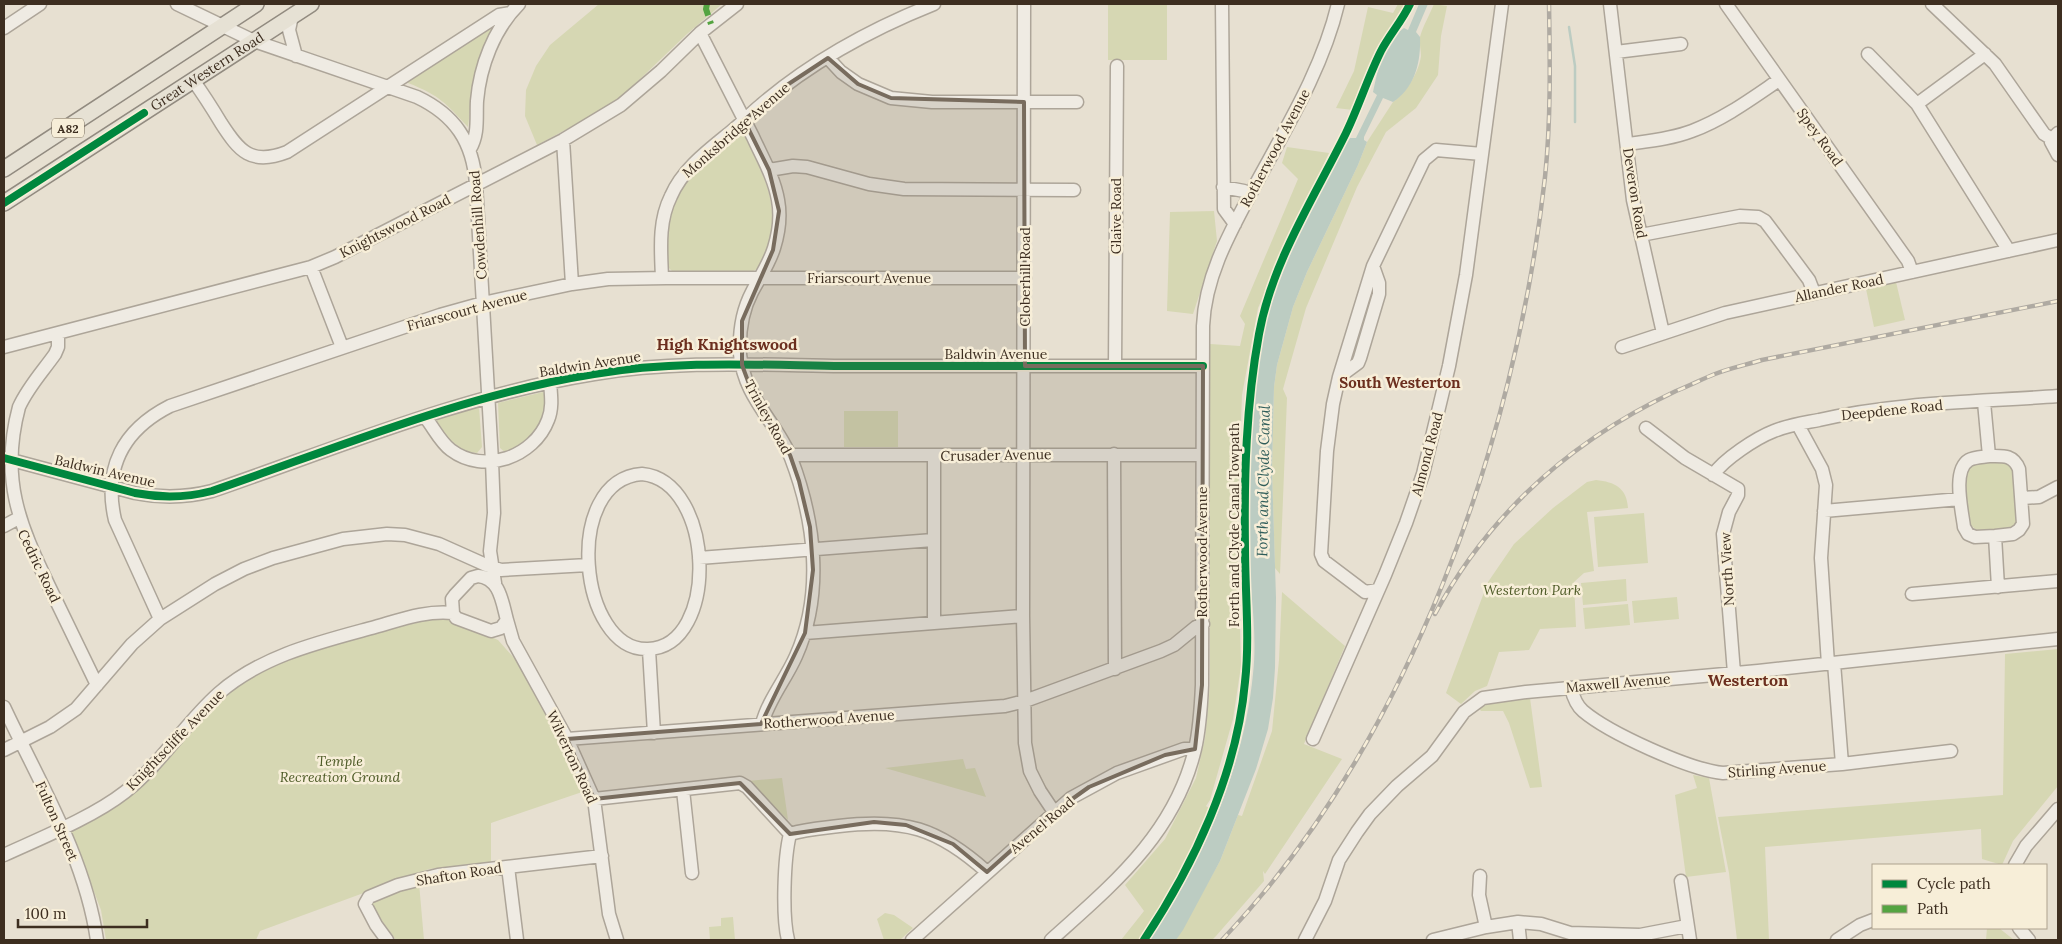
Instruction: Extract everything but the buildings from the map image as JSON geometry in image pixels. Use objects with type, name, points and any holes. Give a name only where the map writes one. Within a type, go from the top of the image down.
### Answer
[{"type":"main road","name":"Great Western Road","points":[[4,169],[256,4]]},
{"type":"main road","name":"Great Western Road","points":[[4,203],[311,4]]},
{"type":"street","points":[[4,28],[40,4]]},
{"type":"street","name":"Cowdenhill Road","points":[[177,4],[254,41],[417,97],[439,110],[457,127],[470,149],[475,168],[494,514],[490,551],[486,565],[472,578]]},
{"type":"street","name":"Knightswood Road","points":[[4,347],[312,267],[359,245],[563,140],[621,105],[661,71],[700,33],[737,4]]},
{"type":"street","name":"Monksbridge Avenue","points":[[662,278],[660,238],[665,210],[679,180],[694,164],[787,85],[880,27],[934,4]]},
{"type":"street","name":"Cloberhill Road","points":[[1024,4],[1023,616],[1025,743],[1030,771],[1054,812]]},
{"type":"street","points":[[1222,4],[1224,209],[1234,224]]},
{"type":"street","name":"Rotherwood Avenue","points":[[567,739],[1004,706],[1025,701],[1115,669],[1174,645],[1196,627],[1203,624],[1203,326],[1206,296],[1218,258],[1234,224],[1304,94],[1325,44],[1338,4]]},
{"type":"street","name":"Almond Road","points":[[1314,740],[1406,523],[1424,474],[1456,337],[1471,242],[1502,4]]},
{"type":"street","name":"Deveron Road","points":[[1610,4],[1628,144],[1633,200],[1663,333]]},
{"type":"street","name":"Spey Road","points":[[1726,4],[1908,261],[1912,272]]},
{"type":"street","points":[[1932,4],[1985,54],[2011,85],[2044,134],[2055,136],[2052,146],[2058,155]]},
{"type":"street","points":[[193,80],[238,147],[255,157],[265,158],[287,152],[386,86],[499,15],[515,8]]},
{"type":"street","points":[[470,149],[475,138],[478,88],[482,70],[491,46],[515,8]]},
{"type":"street","points":[[292,16],[289,30],[296,56]]},
{"type":"street","name":"Trinley Road","points":[[700,33],[769,170],[778,198],[779,223],[773,250],[751,294],[742,321],[742,365],[755,400],[790,455],[806,504],[812,549],[812,585],[805,634],[796,656],[766,712],[762,724]]},
{"type":"street","points":[[1616,52],[1681,44]]},
{"type":"street","points":[[1868,54],[1917,104],[2009,251]]},
{"type":"street","points":[[1917,104],[1985,54]]},
{"type":"street","points":[[828,58],[841,72],[858,84],[890,98],[932,102],[1077,102]]},
{"type":"street","name":"Glaive Road","points":[[1115,366],[1117,66]]},
{"type":"street","points":[[1628,144],[1669,138],[1691,132],[1728,114],[1779,80]]},
{"type":"street","points":[[563,140],[572,284]]},
{"type":"street","points":[[1378,590],[1365,592],[1324,561],[1321,554],[1327,450],[1333,404],[1339,377],[1358,363],[1360,358],[1380,289],[1373,266],[1424,160],[1436,150],[1482,154]]},
{"type":"street","points":[[769,170],[793,166],[807,167],[869,184],[904,189],[1074,190]]},
{"type":"street","points":[[1224,188],[1244,190]]},
{"type":"street","points":[[1641,235],[1740,216],[1758,217],[1765,221],[1776,235],[1809,280],[1814,293]]},
{"type":"street","name":"Allander Road","points":[[1622,347],[1725,313],[2058,240]]},
{"type":"street","points":[[312,267],[342,348]]},
{"type":"street","name":"Friarscourt Avenue","points":[[160,620],[115,520],[111,504],[110,487],[116,459],[129,438],[143,423],[160,411],[187,400],[440,315],[572,284],[608,280],[662,278],[1025,278]]},
{"type":"street","name":"Cedric Road","points":[[58,333],[56,354],[27,391],[19,407],[6,458],[9,488],[17,519],[98,685]]},
{"type":"street","name":"Baldwin Avenue","points":[[6,458],[110,487],[150,496],[197,495],[489,397],[597,373],[695,365],[1203,366]]},
{"type":"street","points":[[425,417],[451,450],[476,460],[492,461],[519,453],[537,440],[549,418],[552,405],[550,382]]},
{"type":"street","name":"Deepdene Road","points":[[1713,475],[1720,465],[1759,438],[1775,430],[1879,409],[2058,396]]},
{"type":"street","points":[[1984,402],[1988,456]]},
{"type":"street","points":[[1798,425],[1825,478],[1826,495],[1821,558],[1842,764]]},
{"type":"street","name":"North View","points":[[1646,428],[1685,458],[1736,487],[1739,492],[1728,512],[1723,534],[1734,673]]},
{"type":"street","points":[[1114,454],[1115,669]]},
{"type":"street","name":"Crusader Avenue","points":[[790,455],[1202,454]]},
{"type":"street","points":[[934,456],[934,623]]},
{"type":"street","points":[[1988,456],[2008,456],[2016,462],[2019,469],[2023,524],[2013,534],[1976,537],[1968,534],[1964,527],[1959,477],[1962,465],[1970,459],[1988,456]]},
{"type":"street","points":[[642,474],[664,480],[676,490],[692,522],[699,558],[698,582],[695,602],[684,628],[666,644],[649,650],[622,642],[611,630],[598,607],[592,592],[588,565],[594,517],[604,494],[610,486],[625,477],[642,474]]},
{"type":"street","points":[[2022,498],[2038,497],[2058,488]]},
{"type":"street","points":[[1824,511],[1960,499]]},
{"type":"street","points":[[4,526],[17,519]]},
{"type":"street","points":[[4,750],[62,720],[76,709],[132,644],[160,620],[196,595],[244,569],[273,558],[350,538],[387,534],[405,535],[439,544],[501,570],[588,565]]},
{"type":"street","points":[[1995,536],[1998,587]]},
{"type":"street","points":[[699,558],[934,540]]},
{"type":"street","points":[[486,565],[495,583],[507,620],[504,625],[494,631]]},
{"type":"street","points":[[495,583],[483,577],[472,578],[452,600],[453,613],[456,618],[494,631],[513,641]]},
{"type":"street","points":[[1912,594],[2058,582]]},
{"type":"street","name":"Knightscliffe Avenue","points":[[436,612],[452,600]]},
{"type":"street","name":"Knightscliffe Avenue","points":[[4,855],[116,799],[152,767],[220,692],[251,671],[301,647],[436,612],[453,613]]},
{"type":"street","points":[[805,634],[1023,616]]},
{"type":"street","name":"Wilverton Road","points":[[507,620],[513,641],[567,739],[594,799],[609,914],[617,940]]},
{"type":"street","points":[[1051,940],[1122,875],[1154,837],[1169,815],[1182,788],[1195,749],[1202,685],[1203,624]]},
{"type":"street","name":"Maxwell Avenue","points":[[1305,940],[1326,901],[1339,860],[1357,832],[1385,798],[1432,756],[1464,712],[1478,700],[1488,696],[1734,673],[2058,639]]},
{"type":"street","points":[[649,650],[654,732]]},
{"type":"street","name":"Stirling Avenue","points":[[1571,688],[1582,710],[1596,720],[1622,735],[1703,770],[1723,773],[1842,764],[1951,752]]},
{"type":"street","name":"Fulton Street","points":[[4,707],[62,827],[82,878],[94,920],[96,940]]},
{"type":"street","name":"Avenel Road","points":[[912,940],[1054,812],[1089,787],[1117,773],[1184,749],[1195,749]]},
{"type":"street","points":[[594,799],[740,783],[790,834]]},
{"type":"street","points":[[683,790],[692,873]]},
{"type":"street","points":[[2016,864],[2026,846],[2058,809]]},
{"type":"street","points":[[790,834],[874,822],[906,825],[920,829],[953,844],[988,872]]},
{"type":"street","points":[[788,940],[785,916],[787,848],[790,834]]},
{"type":"street","name":"Shafton Road","points":[[387,940],[365,904],[368,897],[423,878],[602,856]]},
{"type":"street","points":[[508,867],[517,940]]},
{"type":"street","points":[[1480,876],[1479,895],[1486,927]]},
{"type":"street","points":[[1681,881],[1690,940]]},
{"type":"street","points":[[1837,940],[1860,925],[1872,920]]},
{"type":"street","points":[[1518,922],[1520,940]]},
{"type":"street","points":[[1433,940],[1486,927],[1518,922],[1541,924],[1570,933],[1640,935],[1687,926]]},
{"type":"street","points":[[2020,929],[2029,940]]},
{"type":"highlighted area","points":[[828,58],[858,84],[891,98],[1024,102],[1025,366],[1203,366],[1202,685],[1195,749],[1165,755],[1089,787],[1054,812],[987,872],[953,844],[906,825],[874,822],[790,834],[740,783],[594,799],[567,739],[761,724],[805,633],[813,570],[810,527],[799,481],[790,455],[755,400],[742,365],[742,321],[773,250],[779,211],[769,170],[744,120],[787,85]]},
{"type":"green space","points":[[599,4],[722,4],[687,34],[614,104],[537,145],[525,116],[526,90],[536,66],[550,45]]},
{"type":"green space","points":[[1108,4],[1167,4],[1167,60],[1108,60]]},
{"type":"green space","points":[[1398,4],[1406,4],[1378,51],[1353,110],[1336,108],[1354,71],[1368,7],[1393,13]]},
{"type":"green space","points":[[1434,4],[1447,6],[1441,36],[1438,75],[1416,108],[1386,132],[1357,187],[1306,308],[1283,389],[1287,398],[1280,574],[1275,568],[1272,470],[1274,387],[1277,365],[1293,307],[1307,272],[1367,142],[1393,102],[1407,88],[1418,69],[1421,56],[1420,37]]},
{"type":"green space","points":[[493,26],[473,85],[468,127],[442,101],[408,83],[408,80]]},
{"type":"green space","points":[[739,133],[743,133],[760,168],[772,209],[770,238],[765,255],[758,267],[751,272],[672,271],[668,267],[667,261],[667,230],[671,212],[678,196],[687,182],[710,157]]},
{"type":"green space","points":[[1287,147],[1329,153],[1258,308],[1242,395],[1237,530],[1241,666],[1233,719],[1210,800],[1206,806],[1210,809],[1177,879],[1139,940],[1121,940],[1144,911],[1125,885],[1165,839],[1196,778],[1205,738],[1210,685],[1210,344],[1240,346],[1245,324],[1240,316],[1298,179],[1282,163]]},
{"type":"green space","points":[[1214,211],[1217,241],[1193,314],[1167,311],[1170,212]]},
{"type":"green space","points":[[1896,282],[1905,320],[1874,327],[1866,289]]},
{"type":"green space","points":[[543,392],[546,402],[544,414],[539,425],[529,438],[506,453],[500,448],[498,403]]},
{"type":"green space","points":[[474,405],[479,407],[482,447],[477,453],[464,451],[448,438],[436,420]]},
{"type":"green space","points":[[844,411],[898,411],[898,447],[844,447]]},
{"type":"green space","points":[[2002,460],[2011,463],[2015,471],[2019,519],[2016,524],[2007,529],[1979,532],[1968,523],[1964,474],[1973,462]]},
{"type":"green space","name":"Westerton Park","points":[[1596,480],[1609,482],[1619,487],[1625,495],[1628,508],[1587,512],[1594,571],[1584,573],[1574,582],[1576,627],[1540,629],[1529,650],[1499,652],[1487,686],[1475,691],[1461,704],[1446,693],[1488,582],[1514,544],[1553,508],[1587,482]]},
{"type":"green space","points":[[1644,513],[1648,563],[1598,567],[1594,517]]},
{"type":"green space","points":[[1626,579],[1627,601],[1583,605],[1581,583]]},
{"type":"green space","points":[[1282,592],[1345,646],[1304,744],[1342,759],[1265,874],[1263,871],[1264,881],[1216,936],[1212,940],[1176,940],[1220,861],[1238,815],[1242,816],[1272,731],[1279,660]]},
{"type":"green space","points":[[1677,597],[1679,619],[1634,623],[1632,601]]},
{"type":"green space","points":[[1628,604],[1630,625],[1585,629],[1583,608]]},
{"type":"green space","name":"Temple Recreation Ground","points":[[445,616],[498,640],[524,669],[585,791],[491,823],[491,862],[429,869],[260,931],[256,940],[106,940],[101,910],[70,829],[129,796],[225,694],[296,652]]},
{"type":"green space","points":[[2058,649],[2058,786],[2013,841],[2002,864],[1982,859],[1981,829],[1765,847],[1769,940],[1737,940],[1729,873],[1718,817],[2003,795],[2005,654]]},
{"type":"green space","points":[[1530,698],[1542,787],[1530,788],[1509,723],[1503,711],[1481,711],[1479,708],[1489,704]]},
{"type":"green space","points":[[963,759],[966,769],[975,768],[986,797],[885,768]]},
{"type":"green space","points":[[1693,775],[1709,778],[1726,872],[1686,877],[1675,795],[1697,788]]},
{"type":"green space","points":[[782,778],[788,820],[748,781]]},
{"type":"green space","points":[[419,883],[424,940],[396,940],[370,904]]},
{"type":"green space","points":[[885,913],[894,915],[913,928],[900,940],[884,940],[877,919]]},
{"type":"green space","points":[[733,917],[735,940],[710,940],[709,927],[721,926],[721,918]]},
{"type":"green space","points":[[1987,929],[2000,929],[2014,940],[1986,940]]},
{"type":"water","name":"Forth and Clyde Canal","points":[[1419,4],[1428,4],[1416,32],[1420,37],[1420,46],[1415,73],[1401,96],[1393,102],[1383,98],[1364,137],[1364,140],[1367,142],[1358,165],[1307,272],[1293,307],[1277,365],[1274,387],[1272,470],[1276,598],[1275,668],[1268,729],[1256,769],[1220,861],[1183,930],[1176,940],[1150,940],[1187,879],[1218,813],[1230,779],[1248,709],[1253,674],[1254,624],[1248,542],[1248,451],[1257,360],[1270,302],[1289,252],[1330,171],[1350,138],[1356,138],[1377,95],[1373,92],[1379,65],[1390,41],[1404,28],[1408,30]]},
{"type":"waterway","points":[[1569,27],[1575,66],[1575,122]]},
{"type":"railway","points":[[1222,940],[1288,861],[1347,775],[1398,682],[1442,585],[1479,484],[1508,381],[1530,279],[1545,177],[1550,90],[1549,4]]},
{"type":"railway","points":[[1435,614],[1457,577],[1481,543],[1508,512],[1537,483],[1569,456],[1602,432],[1638,410],[1710,376],[1762,360],[2058,301]]},
{"type":"marked path","points":[[707,4],[706,9],[711,24]]},
{"type":"cycle path","name":"Forth and Clyde Canal Towpath","points":[[1144,940],[1180,881],[1210,817],[1223,784],[1240,716],[1247,649],[1245,565],[1247,441],[1251,387],[1265,307],[1295,231],[1346,133],[1381,51],[1410,4]]},
{"type":"cycle path","points":[[4,203],[144,113]]},
{"type":"cycle path","points":[[4,458],[135,493],[154,496],[183,496],[212,491],[401,424],[497,395],[545,383],[625,370],[718,364],[1203,366]]},
{"type":"district","name":"High Knightswood","points":[[727,344]]},
{"type":"district","name":"South Westerton","points":[[1400,382]]},
{"type":"district","name":"Westerton","points":[[1748,680]]}]
